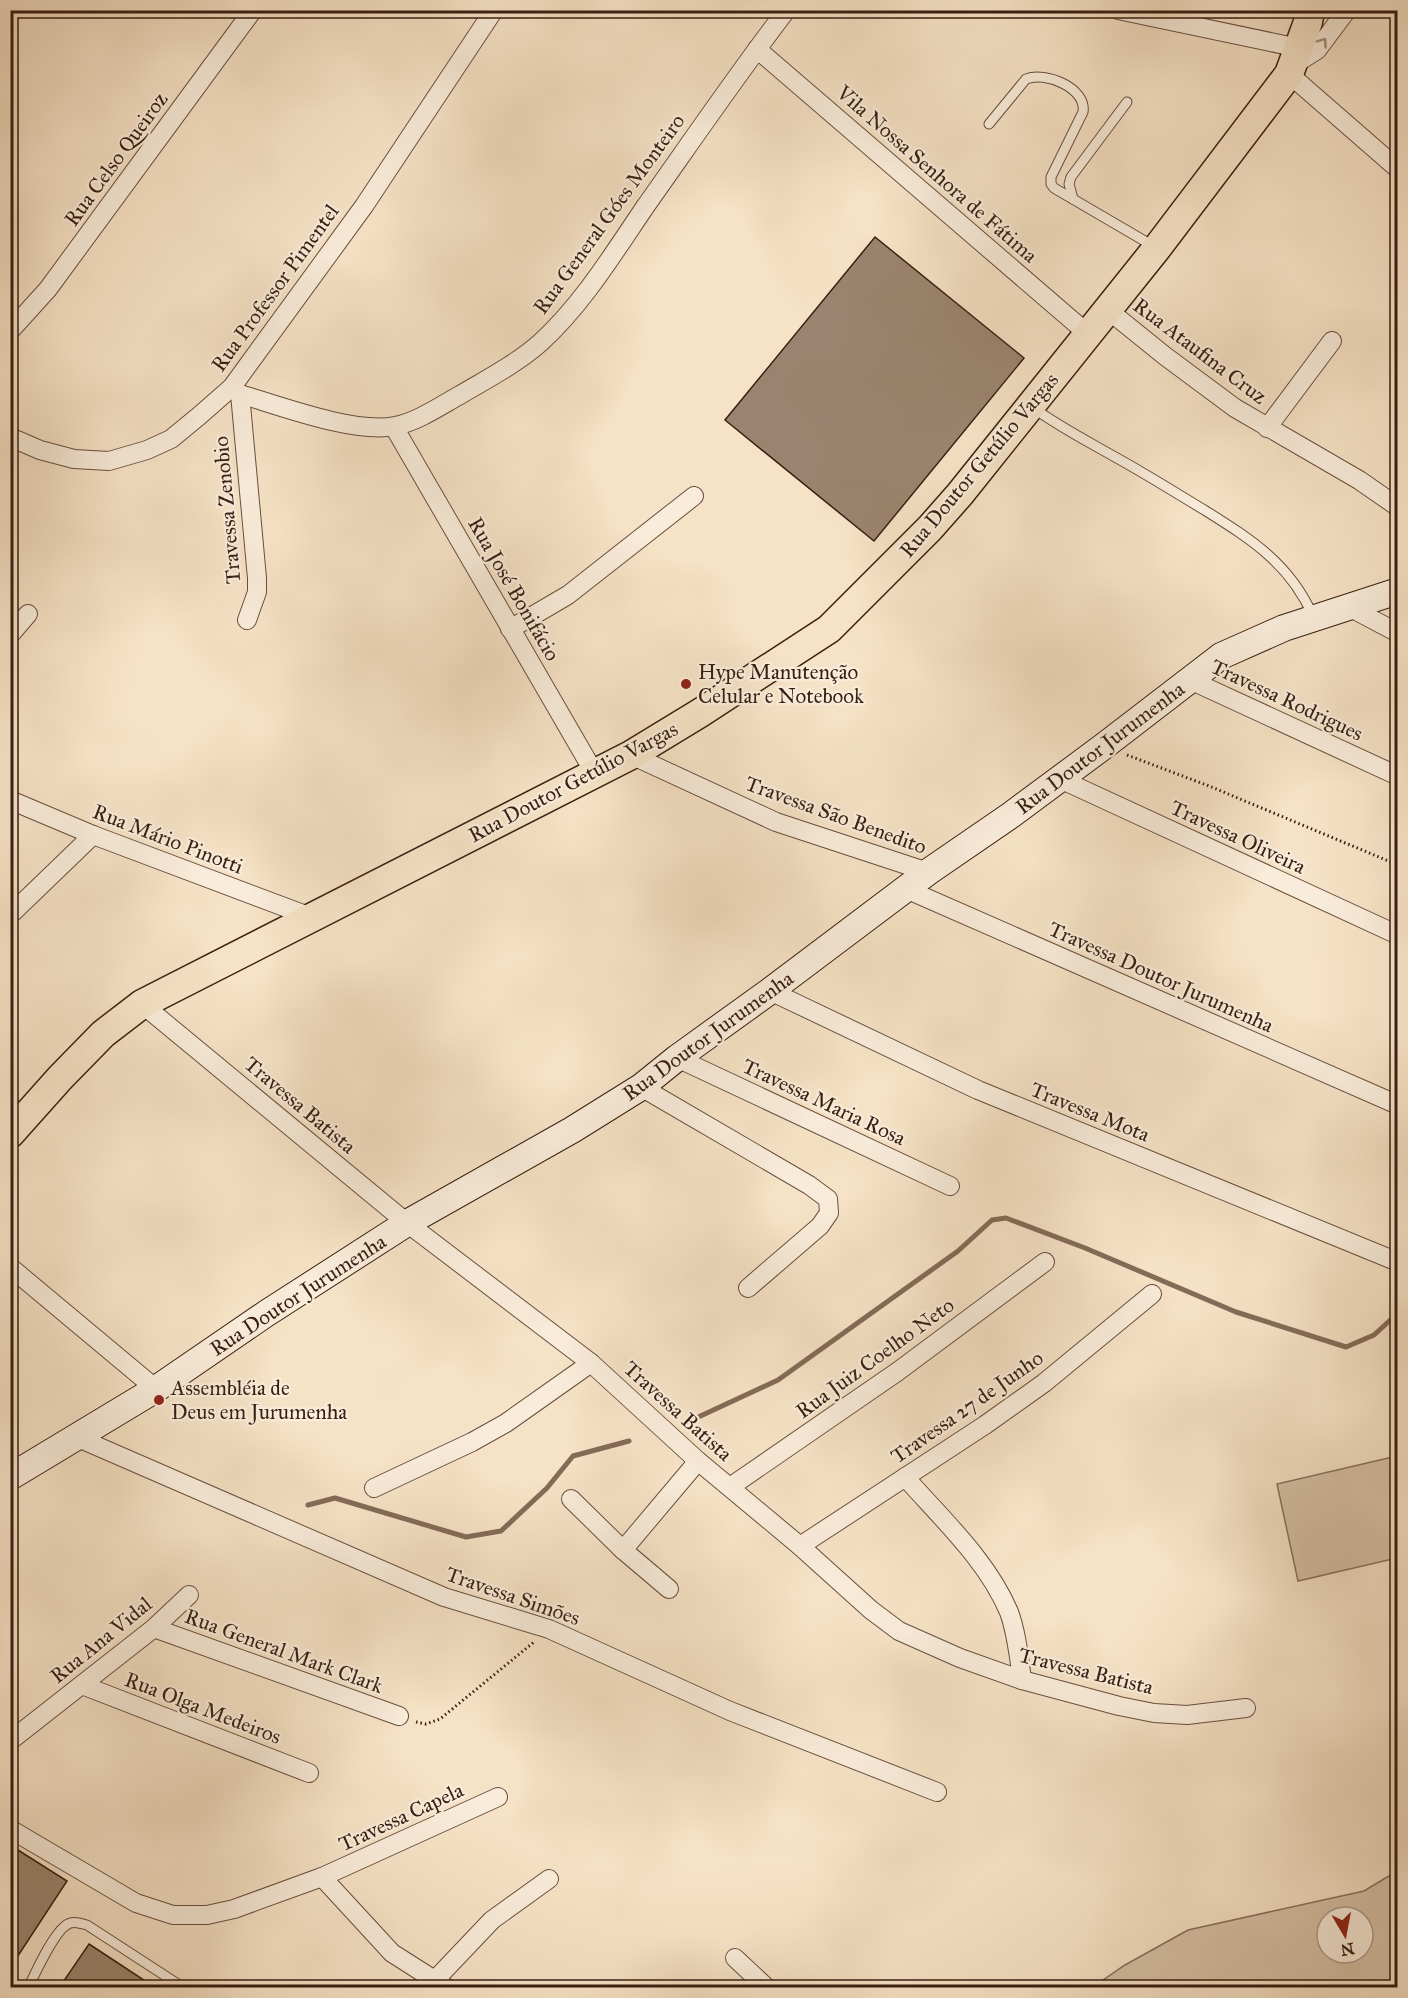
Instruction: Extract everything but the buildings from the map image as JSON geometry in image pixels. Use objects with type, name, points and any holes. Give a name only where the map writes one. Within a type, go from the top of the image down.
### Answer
[{"type":"main road","name":"Rua Doutor Getúlio Vargas","points":[[10,1134],[103,1034],[142,1004],[631,755],[829,629],[930,528],[1032,406],[1157,248],[1294,63],[1310,10]]},
{"type":"main road","name":"Rua Doutor Jurumenha","points":[[10,1477],[156,1389],[267,1313],[407,1223],[572,1130],[641,1087],[928,872],[1060,779],[1221,656],[1284,628],[1398,591]]},
{"type":"street","name":"Rua Celso Queiroz","points":[[10,331],[48,289],[253,10]]},
{"type":"street","name":"Rua Professor Pimentel","points":[[10,437],[40,450],[74,459],[109,461],[147,450],[171,439],[236,390],[364,206],[494,10]]},
{"type":"street","points":[[1118,10],[1294,63],[1398,169]]},
{"type":"street","name":"Rua Doutor Getúlio Vargas","points":[[1294,63],[1317,50],[1347,10]]},
{"type":"street","name":"Rua General Góes Monteiro","points":[[236,390],[321,418],[370,427],[394,427],[438,407],[506,368],[538,345],[562,321],[597,276],[785,12]]},
{"type":"street","name":"Vila Nossa Senhora de Fátima","points":[[757,49],[1088,334]]},
{"type":"street","name":"Rua Ataufina Cruz","points":[[1108,310],[1165,357],[1235,408],[1359,480],[1398,507]]},
{"type":"street","name":"Rua Ataufina Cruz","points":[[1267,428],[1332,341]]},
{"type":"street","name":"Travessa Zenobio","points":[[236,390],[257,578],[257,592],[248,620]]},
{"type":"street","name":"Rua José Bonifácio","points":[[394,427],[595,774]]},
{"type":"street","points":[[510,629],[568,595],[694,496]]},
{"type":"street","points":[[1349,607],[1398,633]]},
{"type":"street","points":[[10,635],[28,614]]},
{"type":"street","name":"Travessa Rodrigues","points":[[1190,680],[1398,776]]},
{"type":"street","name":"Travessa São Benedito","points":[[631,755],[776,822],[928,872]]},
{"type":"street","name":"Travessa Oliveira","points":[[1060,779],[1398,935]]},
{"type":"street","name":"Rua Mário Pinotti","points":[[10,800],[93,835],[311,917]]},
{"type":"street","points":[[10,915],[93,835]]},
{"type":"street","name":"Travessa Doutor Jurumenha","points":[[906,889],[1398,1106]]},
{"type":"street","name":"Travessa Mota","points":[[770,991],[978,1090],[1398,1262]]},
{"type":"street","name":"Travessa Batista","points":[[142,1004],[407,1223],[591,1363],[698,1461],[800,1546],[870,1610],[899,1631],[960,1658],[1022,1680],[1154,1713],[1186,1715],[1245,1708]]},
{"type":"street","name":"Travessa Maria Rosa","points":[[678,1058],[950,1186]]},
{"type":"street","points":[[641,1087],[809,1185],[828,1199],[829,1213],[820,1226],[748,1288]]},
{"type":"street","name":"Rua Juiz Coelho Neto","points":[[730,1487],[897,1372],[1045,1262]]},
{"type":"street","points":[[10,1267],[156,1389]]},
{"type":"street","name":"Travessa 27 de Junho","points":[[800,1546],[1044,1383],[1152,1294]]},
{"type":"street","points":[[374,1488],[472,1442],[506,1423],[591,1363]]},
{"type":"street","name":"Travessa Simões","points":[[75,1437],[444,1597],[549,1629],[730,1711],[937,1792]]},
{"type":"street","points":[[623,1550],[698,1461]]},
{"type":"street","points":[[905,1477],[973,1555],[994,1584],[1008,1612],[1015,1633],[1022,1680]]},
{"type":"street","points":[[571,1499],[623,1550],[669,1589]]},
{"type":"street","name":"Rua Ana Vidal","points":[[10,1741],[154,1628],[189,1595]]},
{"type":"street","name":"Rua General Mark Clark","points":[[154,1628],[399,1716]]},
{"type":"street","name":"Rua Olga Medeiros","points":[[82,1685],[309,1773]]},
{"type":"street","name":"Travessa Capela","points":[[10,1829],[136,1903],[173,1915],[207,1915],[234,1909],[322,1877],[498,1797]]},
{"type":"street","name":"Travessa Capela","points":[[322,1877],[392,1953],[441,1984],[492,1920],[549,1879]]},
{"type":"street","points":[[735,1958],[768,1988]]},
{"type":"lane","points":[[989,124],[1026,78],[1034,75],[1042,76],[1075,89],[1084,104],[1083,112],[1051,177],[1051,184],[1054,188],[1157,248]]},
{"type":"lane","points":[[1073,199],[1069,184],[1071,177],[1127,102]]},
{"type":"lane","points":[[1032,406],[1049,419],[1137,469],[1252,540],[1284,569],[1303,594],[1314,618]]},
{"type":"lane","points":[[28,1988],[56,1936],[65,1925],[76,1922],[87,1925],[184,1988]]},
{"type":"path","points":[[1104,746],[1209,786],[1398,865]]},
{"type":"path","points":[[399,1716],[426,1724],[440,1719],[549,1629]]},
{"type":"shaded area","points":[[1397,1456],[1397,1558],[1298,1581],[1277,1484]]},
{"type":"shaded area","points":[[1397,1871],[1397,1987],[1093,1987],[1125,1965],[1188,1930],[1364,1891]]},
{"type":"waterway","points":[[694,1419],[778,1380],[958,1251],[992,1220],[1006,1218],[1085,1248],[1236,1312],[1346,1347],[1374,1335],[1398,1313]]},
{"type":"waterway","points":[[308,1505],[335,1498],[466,1537],[501,1531],[547,1488],[573,1456],[629,1441]]},
{"type":"place","name":"Hype Manutenção Celular e Notebook","points":[[686,684]]},
{"type":"place","name":"Assembléia de Deus em Jurumenha","points":[[159,1400]]}]
